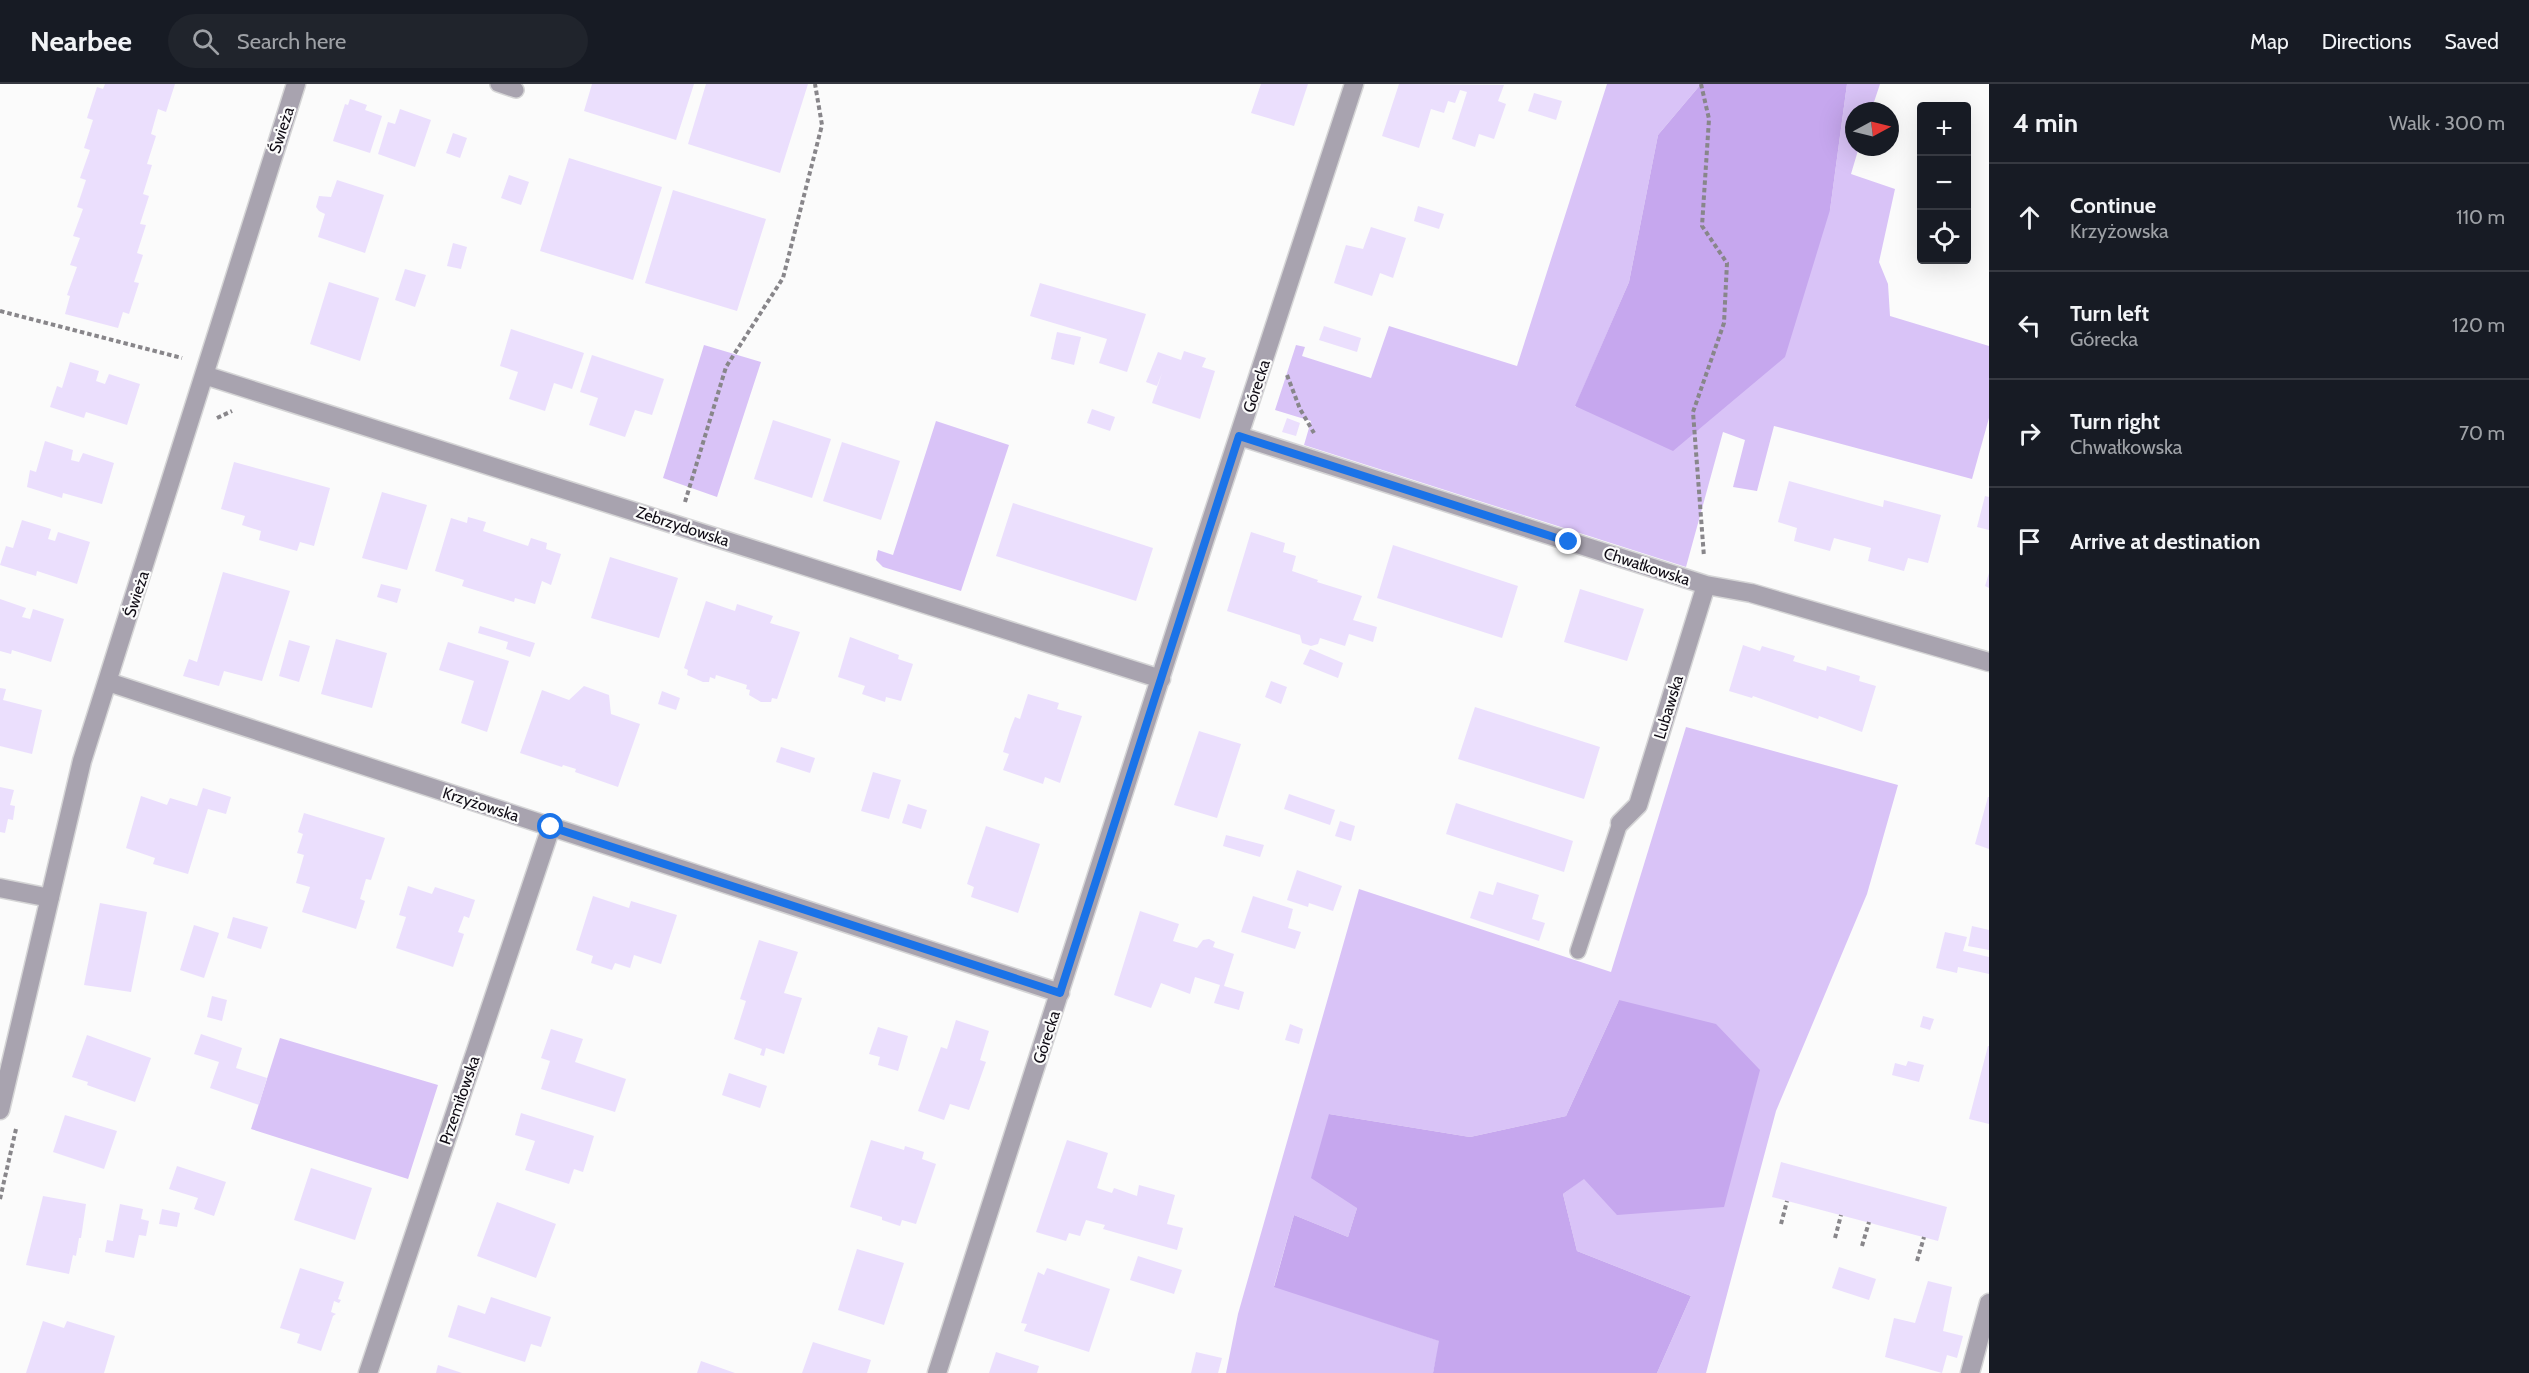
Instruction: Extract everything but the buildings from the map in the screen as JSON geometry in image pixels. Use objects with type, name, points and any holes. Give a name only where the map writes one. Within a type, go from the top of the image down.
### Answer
[{"type":"street","name":"Świeża","points":[[0,1110],[82,761],[296,84]]},
{"type":"street","name":"Górecka","points":[[938,1373],[1354,84]]},
{"type":"street","name":"Zebrzydowska","points":[[204,375],[1161,679]]},
{"type":"street","name":"Chwałkowska","points":[[1239,436],[1706,585],[1751,593],[1989,662]]},
{"type":"street","name":"Lubawska","points":[[1620,823],[1638,805],[1706,585]]},
{"type":"street","name":"Krzyżowska","points":[[108,682],[1060,993]]},
{"type":"street","name":"Przemiłowska","points":[[368,1373],[551,827]]},
{"type":"street","points":[[0,888],[50,898]]},
{"type":"street","points":[[1970,1373],[1989,1303]]},
{"type":"lane","points":[[498,84],[516,90]]},
{"type":"lane","points":[[1578,951],[1620,823]]},
{"type":"path","points":[[677,525],[726,367],[783,278],[822,125],[815,84]]},
{"type":"path","points":[[1701,84],[1709,119],[1702,226],[1727,263],[1724,323],[1693,412],[1706,585]]},
{"type":"path","points":[[0,311],[190,360],[204,375]]},
{"type":"path","points":[[1286,372],[1300,409],[1336,468]]},
{"type":"path","points":[[210,422],[236,409]]},
{"type":"path","points":[[1781,1224],[1787,1201]]},
{"type":"path","points":[[1835,1238],[1841,1215]]},
{"type":"path","points":[[1862,1246],[1869,1222]]},
{"type":"path","points":[[1917,1261],[1924,1237]]},
{"type":"shaded area","points":[[1607,84],[1701,84],[1658,135],[1629,282],[1575,407],[1830,210],[1847,84],[1880,84],[1874,102],[1845,102],[1845,156],[1856,156],[1851,174],[1895,189],[1879,262],[1888,284],[1890,316],[1989,346],[1989,418],[1972,479],[1774,426],[1757,491],[1733,487],[1745,440],[1723,432],[1686,567],[1304,445],[1311,421],[1275,410],[1296,345],[1305,347],[1302,356],[1371,378],[1389,326],[1517,366]]},
{"type":"shaded area","points":[[1701,84],[1847,84],[1830,210],[1785,357],[1673,451],[1575,406],[1629,282],[1658,135]]},
{"type":"shaded area","points":[[704,345],[761,362],[717,497],[663,478]]},
{"type":"shaded area","points":[[936,421],[1009,445],[961,591],[883,567],[876,560],[878,550],[893,555]]},
{"type":"shaded area","points":[[1686,727],[1898,785],[1867,894],[1776,1111],[1706,1373],[1657,1373],[1691,1296],[1577,1251],[1563,1194],[1583,1179],[1619,1000],[1566,1116],[1470,1137],[1329,1114],[1357,1208],[1348,1237],[1294,1215],[1274,1286],[1440,1341],[1433,1373],[1226,1373],[1238,1314],[1359,889],[1611,972]]},
{"type":"shaded area","points":[[1619,1000],[1716,1024],[1760,1070],[1724,1207],[1617,1215],[1584,1179],[1563,1194],[1577,1251],[1691,1296],[1657,1373],[1433,1373],[1439,1341],[1274,1287],[1294,1215],[1348,1237],[1357,1208],[1311,1178],[1329,1114],[1470,1137],[1566,1116]]},
{"type":"shaded area","points":[[280,1038],[438,1085],[408,1179],[251,1129]]},
{"type":"route","points":[[551,827],[1060,993],[1239,436],[1569,542]]}]
